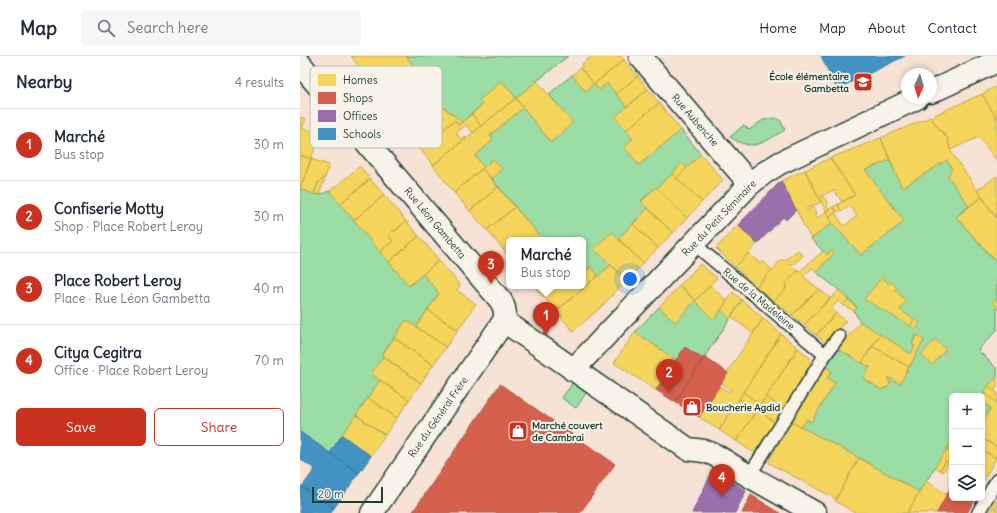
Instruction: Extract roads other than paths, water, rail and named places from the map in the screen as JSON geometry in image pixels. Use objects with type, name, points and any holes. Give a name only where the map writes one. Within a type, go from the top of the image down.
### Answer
[{"type":"street","name":"Rue Aubenche","points":[[640,56],[750,184]]},
{"type":"street","points":[[937,89],[997,61]]},
{"type":"street","name":"Rue Léon Gambetta","points":[[300,64],[310,76]]},
{"type":"street","name":"Rue du Petit Séminaire","points":[[573,370],[750,184],[780,163],[904,104]]},
{"type":"street","name":"Rue Léon Gambetta","points":[[371,148],[501,301],[505,307],[506,315],[504,321]]},
{"type":"street","points":[[504,321],[688,449],[704,451],[715,456],[815,513]]},
{"type":"street","name":"Rue du Général Frère","points":[[372,513],[504,321]]},
{"type":"lane","name":"Rue de la Madeleine","points":[[693,243],[825,355]]},
{"type":"lane","points":[[749,476],[825,355],[839,336]]},
{"type":"lane","points":[[978,513],[997,480]]},
{"type":"place","name":"École élémentaire Gambetta","points":[[863,82]]},
{"type":"place","name":"Place Robert Leroy","points":[[491,284]]},
{"type":"place","name":"Marché","points":[[546,335]]},
{"type":"place","name":"Confiserie Motty","points":[[669,392]]},
{"type":"place","name":"Boucherie Agdid","points":[[692,407]]},
{"type":"place","name":"Marché couvert de Cambrai","points":[[518,431]]},
{"type":"place","name":"Citya Cegitra","points":[[722,497]]}]
